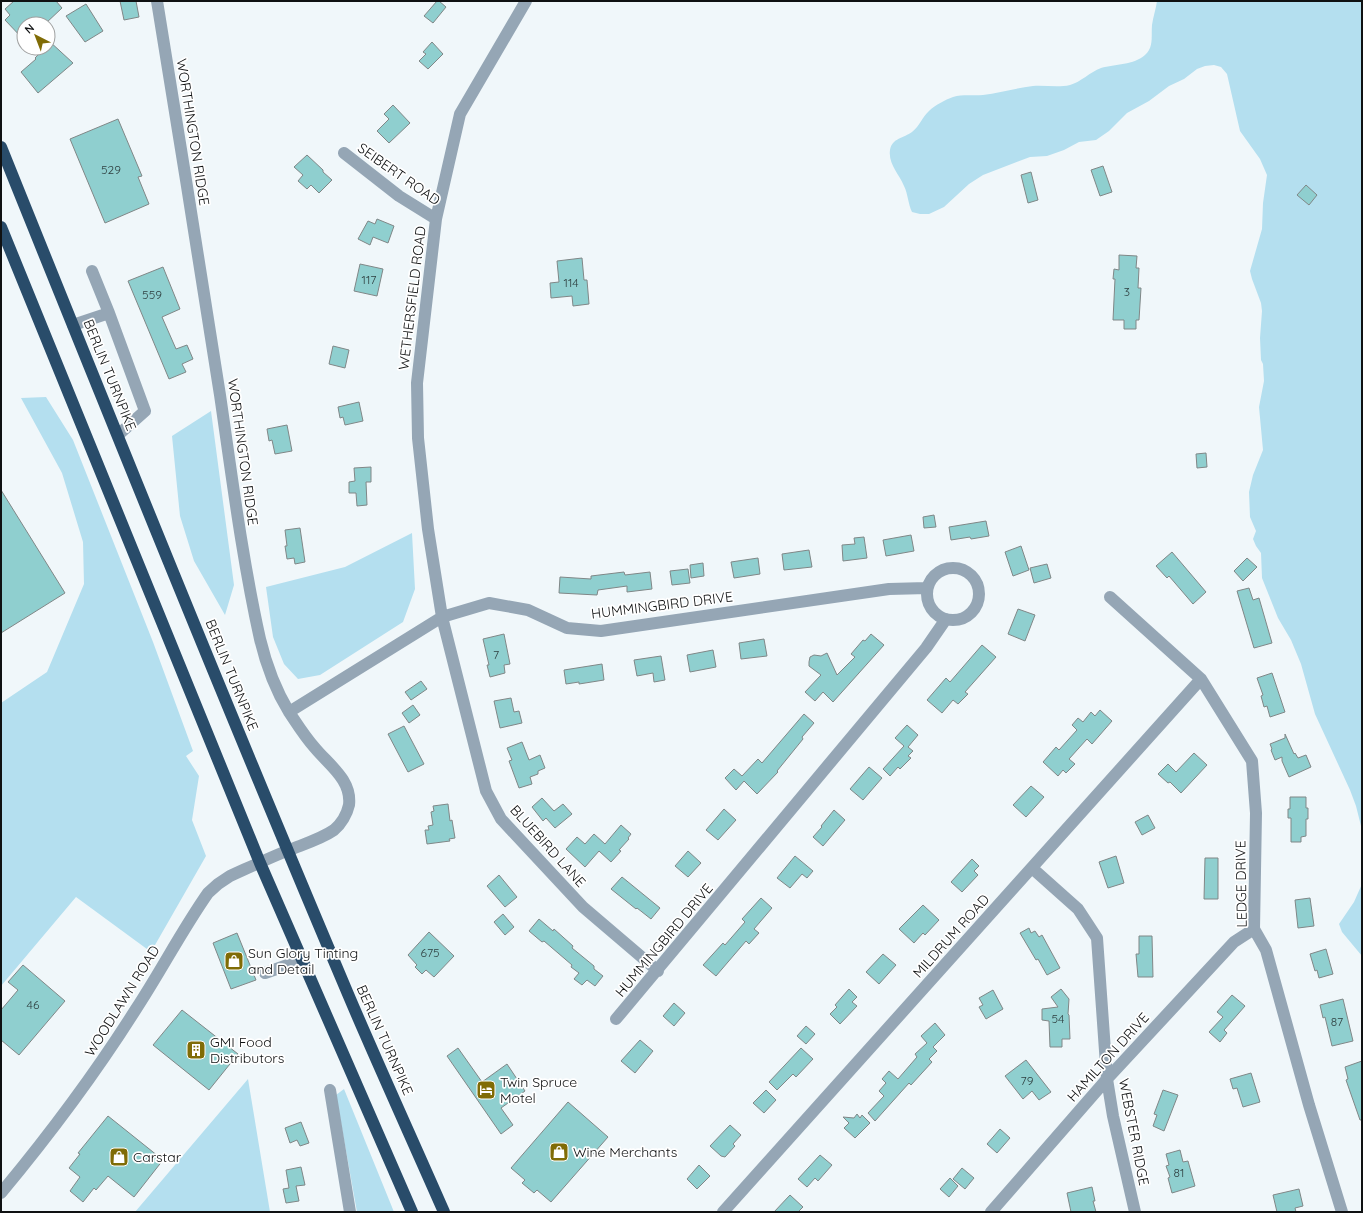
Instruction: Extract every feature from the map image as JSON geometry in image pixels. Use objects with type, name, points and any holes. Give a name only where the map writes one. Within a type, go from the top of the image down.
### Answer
[{"type":"highway","name":"BERLIN TURNPIKE","points":[[1,147],[288,850],[350,997],[444,1212]]},
{"type":"highway","points":[[1,227],[260,863],[412,1212]]},
{"type":"street","name":"WORTHINGTON RIDGE","points":[[157,1],[220,398],[241,541],[263,652],[273,679],[289,712],[302,732],[343,779],[348,791],[349,805],[344,818],[335,829],[288,850]]},
{"type":"street","name":"WETHERSFIELD ROAD","points":[[442,617],[428,529],[418,438],[417,399],[417,383],[436,219],[460,114],[526,1]]},
{"type":"street","name":"SEIBERT ROAD","points":[[344,154],[399,196],[436,219]]},
{"type":"street","points":[[92,271],[145,412],[118,435]]},
{"type":"street","points":[[73,325],[109,313]]},
{"type":"street","points":[[958,568],[964,570],[975,580],[979,596],[970,613],[955,620],[946,619],[939,616],[931,608],[927,599],[927,588],[930,580],[941,570],[958,568]]},
{"type":"street","name":"HUMMINGBIRD DRIVE","points":[[289,712],[442,617],[489,602],[528,610],[567,628],[601,631],[889,588],[927,588]]},
{"type":"street","name":"LEDGE DRIVE","points":[[1110,597],[1201,679],[1252,761],[1256,813],[1254,929],[1266,950],[1308,1105],[1342,1212]]},
{"type":"street","name":"BLUEBIRD LANE","points":[[442,617],[486,791],[501,819],[583,907],[658,971]]},
{"type":"street","name":"HUMMINGBIRD DRIVE","points":[[616,1019],[658,971],[926,648],[946,619]]},
{"type":"street","name":"MILDRUM ROAD","points":[[723,1212],[1201,679]]},
{"type":"street","name":"WOODLAWN ROAD","points":[[1,1193],[68,1110],[104,1058],[137,1008],[208,893],[230,876],[288,850]]},
{"type":"street","name":"WEBSTER RIDGE","points":[[1032,868],[1078,909],[1097,938],[1112,1116],[1135,1212]]},
{"type":"street","name":"HAMILTON DRIVE","points":[[991,1212],[1108,1079],[1234,942],[1254,929]]},
{"type":"street","points":[[265,973],[302,960]]},
{"type":"street","points":[[330,1090],[350,1212]]},
{"type":"shaded area","points":[[1157,1],[1362,1],[1362,830],[1350,790],[1315,714],[1301,664],[1291,640],[1278,618],[1262,578],[1261,553],[1253,539],[1256,531],[1250,517],[1249,492],[1253,475],[1263,450],[1259,407],[1264,381],[1260,338],[1262,311],[1261,303],[1250,271],[1262,229],[1263,203],[1267,175],[1260,159],[1240,131],[1227,74],[1221,67],[1214,65],[1197,69],[1184,79],[1169,86],[1149,101],[1127,113],[1109,131],[1096,140],[1079,142],[1064,150],[1047,156],[1030,157],[983,175],[969,184],[944,207],[929,214],[912,212],[905,189],[894,169],[891,160],[890,150],[893,143],[915,130],[931,109],[950,98],[989,94],[1033,86],[1070,85],[1078,82],[1101,68],[1135,61],[1141,58],[1148,52],[1151,45],[1152,25]]},
{"type":"shaded area","points":[[46,397],[73,440],[153,642],[193,751],[186,756],[199,776],[192,820],[206,856],[151,952],[76,897],[1,986],[1,703],[47,672],[84,584],[83,542],[62,473],[21,398]]},
{"type":"shaded area","points":[[211,411],[234,585],[225,615],[194,561],[180,516],[172,436]]},
{"type":"shaded area","points":[[412,533],[415,589],[403,622],[320,675],[298,679],[284,664],[273,637],[266,587],[345,567]]},
{"type":"shaded area","points":[[1362,884],[1362,956],[1342,932],[1339,924],[1354,902]]},
{"type":"shaded area","points":[[248,1079],[270,1212],[135,1212]]},
{"type":"shaded area","points":[[344,1089],[394,1212],[357,1212],[336,1095]]},
{"type":"building","points":[[14,1],[56,1],[62,8],[54,16],[16,16],[16,32],[5,20],[10,15],[5,9]]},
{"type":"building","points":[[120,1],[136,1],[139,17],[124,20]]},
{"type":"building","points":[[437,1],[446,7],[433,23],[424,16]]},
{"type":"building","points":[[86,4],[103,31],[85,42],[66,16]]},
{"type":"building","points":[[432,42],[443,54],[428,69],[419,61],[426,54],[423,52]]},
{"type":"building","points":[[56,47],[73,63],[38,93],[21,72],[36,59],[35,58],[37,56],[56,56]]},
{"type":"building","points":[[393,105],[410,123],[389,143],[377,131],[389,119],[384,114]]},
{"type":"building","points":[[118,119],[142,176],[138,177],[149,204],[105,223],[70,139]]},
{"type":"building","points":[[307,155],[332,180],[319,193],[311,185],[307,189],[298,181],[303,175],[294,167]]},
{"type":"building","points":[[1103,166],[1112,192],[1100,196],[1091,170]]},
{"type":"building","points":[[1031,172],[1038,200],[1028,203],[1021,175]]},
{"type":"building","points":[[1306,185],[1317,195],[1309,205],[1297,195]]},
{"type":"building","points":[[377,219],[394,226],[388,243],[373,237],[370,245],[358,239],[368,221],[375,224]]},
{"type":"building","points":[[1119,255],[1137,256],[1136,268],[1139,268],[1138,288],[1141,288],[1139,320],[1136,320],[1136,329],[1124,329],[1124,320],[1113,320],[1115,279],[1113,279],[1114,269],[1119,270]]},
{"type":"building","points":[[582,258],[584,280],[587,280],[589,304],[573,306],[572,296],[551,298],[550,283],[559,282],[557,261]]},
{"type":"building","points":[[360,264],[383,269],[377,296],[354,291]]},
{"type":"building","points":[[163,267],[180,309],[162,317],[176,349],[187,345],[193,359],[182,364],[186,372],[169,379],[128,281]]},
{"type":"building","points":[[333,346],[349,350],[345,368],[329,364]]},
{"type":"building","points":[[359,402],[363,421],[345,425],[343,417],[340,418],[338,407]]},
{"type":"building","points":[[287,425],[292,451],[275,454],[272,440],[269,441],[267,429]]},
{"type":"building","points":[[1206,453],[1207,467],[1197,468],[1196,454]]},
{"type":"building","points":[[371,467],[371,482],[366,482],[367,505],[357,506],[356,493],[349,493],[349,482],[355,481],[354,468]]},
{"type":"building","points":[[1,490],[65,593],[1,633]]},
{"type":"building","points":[[934,515],[936,527],[924,528],[923,517]]},
{"type":"building","points":[[986,521],[989,536],[951,540],[949,527]]},
{"type":"building","points":[[300,528],[305,562],[295,564],[294,558],[287,559],[285,530]]},
{"type":"building","points":[[911,535],[914,551],[886,556],[883,540]]},
{"type":"building","points":[[864,537],[867,558],[843,561],[842,545],[855,544],[854,538]]},
{"type":"building","points":[[1021,546],[1029,570],[1013,576],[1005,552]]},
{"type":"building","points":[[809,550],[812,567],[784,570],[782,554]]},
{"type":"building","points":[[1172,552],[1206,592],[1193,604],[1169,576],[1167,578],[1156,566]]},
{"type":"building","points":[[758,558],[760,574],[734,578],[731,562]]},
{"type":"building","points":[[1247,558],[1257,567],[1243,581],[1234,571]]},
{"type":"building","points":[[703,563],[704,576],[691,578],[690,565]]},
{"type":"building","points":[[1047,564],[1051,578],[1034,583],[1030,568]]},
{"type":"building","points":[[688,569],[690,583],[672,585],[670,571]]},
{"type":"building","points":[[624,572],[625,575],[650,572],[652,589],[627,592],[627,586],[598,590],[597,595],[559,593],[560,577],[591,579],[591,576]]},
{"type":"building","points":[[1249,588],[1253,600],[1259,598],[1272,643],[1254,648],[1237,591]]},
{"type":"building","points":[[1018,609],[1035,615],[1025,641],[1008,634]]},
{"type":"building","points":[[504,634],[510,664],[504,665],[505,673],[490,677],[483,639]]},
{"type":"building","points":[[871,634],[884,645],[833,702],[823,692],[815,701],[805,692],[821,675],[809,666],[810,657],[814,655],[821,656],[827,653],[837,675],[855,657],[851,654],[863,640],[865,641]]},
{"type":"building","points":[[764,639],[767,656],[741,659],[739,643]]},
{"type":"building","points":[[982,645],[996,657],[965,692],[968,694],[958,704],[953,700],[942,713],[927,700],[946,678],[950,682]]},
{"type":"building","points":[[713,650],[716,667],[690,672],[687,655]]},
{"type":"building","points":[[661,656],[665,680],[654,682],[653,673],[637,676],[634,660]]},
{"type":"building","points":[[602,664],[604,680],[579,684],[579,682],[566,684],[564,670]]},
{"type":"building","points":[[1272,673],[1285,712],[1270,717],[1267,706],[1264,707],[1261,696],[1263,695],[1257,678]]},
{"type":"building","points":[[421,681],[427,689],[411,700],[405,692]]},
{"type":"building","points":[[511,698],[514,712],[519,711],[522,723],[500,728],[494,701]]},
{"type":"building","points":[[413,705],[420,715],[409,723],[402,713]]},
{"type":"building","points":[[1100,710],[1112,721],[1092,744],[1087,739],[1069,759],[1075,764],[1066,773],[1063,770],[1058,776],[1043,762],[1056,747],[1059,750],[1077,730],[1072,725],[1078,718],[1083,722],[1091,712],[1095,716]]},
{"type":"building","points":[[804,714],[814,723],[777,771],[778,772],[757,794],[744,781],[736,790],[725,778],[734,769],[742,776],[758,759],[762,763]]},
{"type":"building","points":[[907,725],[918,735],[908,747],[913,751],[908,756],[911,758],[900,769],[898,767],[890,776],[883,769],[904,746],[895,738]]},
{"type":"building","points":[[404,726],[424,764],[408,772],[388,734]]},
{"type":"building","points":[[1285,734],[1294,754],[1295,753],[1298,758],[1306,755],[1311,767],[1289,777],[1282,761],[1282,757],[1275,760],[1270,744],[1285,738]]},
{"type":"building","points":[[522,742],[529,760],[540,755],[545,768],[538,771],[538,774],[530,777],[532,784],[519,788],[509,761],[512,760],[507,748]]},
{"type":"building","points":[[1194,753],[1207,765],[1181,793],[1170,782],[1168,783],[1158,774],[1168,764],[1176,772]]},
{"type":"building","points":[[869,767],[882,778],[863,800],[850,789]]},
{"type":"building","points":[[1031,786],[1044,797],[1026,817],[1013,805]]},
{"type":"building","points":[[1290,797],[1306,797],[1308,819],[1306,819],[1306,836],[1301,837],[1301,842],[1291,842],[1291,818],[1288,818]]},
{"type":"building","points":[[542,798],[554,811],[563,804],[572,814],[555,828],[546,818],[543,821],[532,807]]},
{"type":"building","points":[[448,804],[450,821],[452,820],[455,838],[449,839],[450,841],[427,844],[425,830],[429,830],[428,826],[433,825],[431,812],[434,811],[433,806]]},
{"type":"building","points":[[724,809],[736,820],[718,840],[706,830]]},
{"type":"building","points":[[834,810],[845,820],[823,846],[813,837]]},
{"type":"building","points":[[1148,815],[1155,828],[1142,835],[1135,822]]},
{"type":"building","points":[[621,825],[631,834],[628,838],[629,839],[619,850],[621,851],[611,862],[599,851],[585,867],[566,849],[577,837],[585,844],[594,834],[605,844]]},
{"type":"building","points":[[688,851],[701,863],[688,877],[675,866]]},
{"type":"building","points":[[795,856],[813,871],[807,878],[802,874],[790,888],[777,878]]},
{"type":"building","points":[[1116,856],[1124,883],[1108,888],[1099,862]]},
{"type":"building","points":[[1205,858],[1218,858],[1218,899],[1204,899]]},
{"type":"building","points":[[972,859],[979,866],[974,871],[978,875],[962,892],[951,882]]},
{"type":"building","points":[[499,875],[517,897],[505,907],[487,886]]},
{"type":"building","points":[[622,877],[660,908],[651,919],[611,889]]},
{"type":"building","points":[[761,898],[772,908],[754,929],[759,933],[749,944],[746,941],[716,976],[703,965],[723,943],[725,945],[745,922],[742,919]]},
{"type":"building","points":[[1310,898],[1314,926],[1298,928],[1295,900]]},
{"type":"building","points":[[923,905],[939,920],[925,935],[923,933],[914,943],[899,929]]},
{"type":"building","points":[[503,914],[514,927],[505,935],[494,922]]},
{"type":"building","points":[[539,919],[553,931],[554,929],[573,946],[572,948],[594,966],[594,969],[603,976],[595,986],[587,980],[582,985],[574,979],[579,973],[571,967],[572,965],[544,941],[542,942],[529,931]]},
{"type":"building","points":[[1029,928],[1031,933],[1035,931],[1039,937],[1042,935],[1060,968],[1047,975],[1020,933]]},
{"type":"building","points":[[429,932],[454,956],[434,977],[426,970],[422,974],[415,967],[417,965],[408,955]]},
{"type":"building","name":"Sun Glory Tinting and Detail","points":[[237,933],[256,980],[231,989],[213,943]]},
{"type":"building","points":[[1139,936],[1152,936],[1153,977],[1138,977],[1136,954],[1139,954]]},
{"type":"building","points":[[1326,949],[1333,974],[1319,978],[1317,970],[1315,971],[1310,954]]},
{"type":"building","points":[[883,954],[896,965],[879,984],[866,972]]},
{"type":"building","points":[[23,965],[65,1001],[19,1055],[1,1040],[1,1010],[18,990],[8,982]]},
{"type":"building","points":[[849,989],[857,997],[852,1002],[857,1006],[840,1024],[830,1014],[837,1007],[835,1005]]},
{"type":"building","points":[[1061,989],[1069,999],[1068,1014],[1070,1039],[1062,1039],[1062,1047],[1050,1047],[1049,1021],[1042,1020],[1042,1009],[1058,1007],[1051,997]]},
{"type":"building","points":[[993,990],[1003,1009],[986,1019],[979,1007],[983,1005],[979,998]]},
{"type":"building","points":[[1232,995],[1245,1006],[1224,1030],[1227,1033],[1220,1042],[1209,1032],[1223,1017],[1217,1012]]},
{"type":"building","points":[[1343,999],[1353,1041],[1332,1046],[1325,1017],[1323,1018],[1320,1005]]},
{"type":"building","points":[[674,1003],[685,1013],[674,1026],[663,1016]]},
{"type":"building","name":"GMI Food Distributors","points":[[182,1010],[238,1054],[209,1090],[153,1045]]},
{"type":"building","points":[[935,1023],[945,1035],[933,1047],[937,1051],[929,1059],[932,1062],[911,1085],[909,1083],[875,1121],[868,1113],[884,1096],[879,1091],[886,1083],[882,1079],[889,1071],[898,1079],[917,1057],[915,1054],[927,1043],[921,1036]]},
{"type":"building","points":[[806,1026],[815,1034],[806,1044],[797,1036]]},
{"type":"building","points":[[640,1040],[653,1051],[635,1073],[621,1061]]},
{"type":"building","name":"Twin Spruce Motel","points":[[458,1048],[482,1082],[507,1064],[525,1091],[501,1108],[513,1125],[501,1134],[447,1056]]},
{"type":"building","points":[[801,1048],[813,1059],[796,1077],[793,1074],[777,1090],[769,1082]]},
{"type":"building","points":[[1026,1060],[1051,1092],[1039,1100],[1032,1091],[1023,1099],[1005,1076]]},
{"type":"building","points":[[1362,1061],[1362,1120],[1360,1120],[1346,1080],[1348,1079],[1345,1067]]},
{"type":"building","points":[[1251,1073],[1260,1102],[1243,1107],[1237,1088],[1233,1089],[1230,1079]]},
{"type":"building","points":[[766,1090],[776,1100],[764,1113],[753,1103]]},
{"type":"building","points":[[1163,1090],[1178,1095],[1164,1131],[1153,1126],[1157,1115],[1154,1114]]},
{"type":"building","name":"Wine Merchants","points":[[568,1102],[608,1137],[551,1202],[537,1190],[534,1193],[522,1183],[525,1180],[511,1168]]},
{"type":"building","points":[[857,1114],[860,1118],[862,1115],[870,1123],[855,1138],[844,1128],[849,1123],[843,1117],[854,1118]]},
{"type":"building","name":"Carstar","points":[[108,1116],[163,1160],[134,1197],[108,1176],[96,1190],[94,1188],[83,1202],[70,1191],[80,1177],[69,1168],[80,1154],[78,1153]]},
{"type":"building","points":[[301,1122],[309,1143],[300,1146],[297,1140],[290,1143],[285,1128]]},
{"type":"building","points":[[730,1125],[741,1135],[733,1144],[735,1146],[725,1157],[721,1156],[710,1146]]},
{"type":"building","points":[[1000,1129],[1010,1138],[997,1153],[987,1144]]},
{"type":"building","points":[[1180,1150],[1183,1162],[1188,1161],[1195,1186],[1172,1193],[1168,1178],[1170,1177],[1166,1166],[1169,1165],[1166,1154]]},
{"type":"building","points":[[820,1155],[832,1165],[818,1181],[815,1178],[807,1187],[798,1179]]},
{"type":"building","points":[[699,1165],[710,1176],[697,1189],[687,1179]]},
{"type":"building","points":[[301,1167],[305,1185],[296,1186],[299,1201],[286,1203],[283,1189],[289,1188],[286,1170]]},
{"type":"building","points":[[962,1168],[974,1178],[965,1189],[953,1179]]},
{"type":"building","points":[[950,1178],[958,1186],[949,1197],[940,1189]]},
{"type":"building","points":[[1092,1187],[1095,1201],[1093,1201],[1096,1212],[1071,1212],[1067,1193]]},
{"type":"building","points":[[1299,1189],[1303,1206],[1295,1208],[1296,1212],[1277,1212],[1273,1195]]},
{"type":"building","points":[[790,1195],[803,1207],[798,1212],[774,1212]]},
{"type":"place","name":"Sun Glory Tinting and Detail","points":[[234,961]]},
{"type":"place","name":"GMI Food Distributors","points":[[196,1050]]},
{"type":"place","name":"Twin Spruce Motel","points":[[486,1090]]},
{"type":"place","name":"Wine Merchants","points":[[559,1152]]},
{"type":"place","name":"Carstar","points":[[119,1157]]}]
